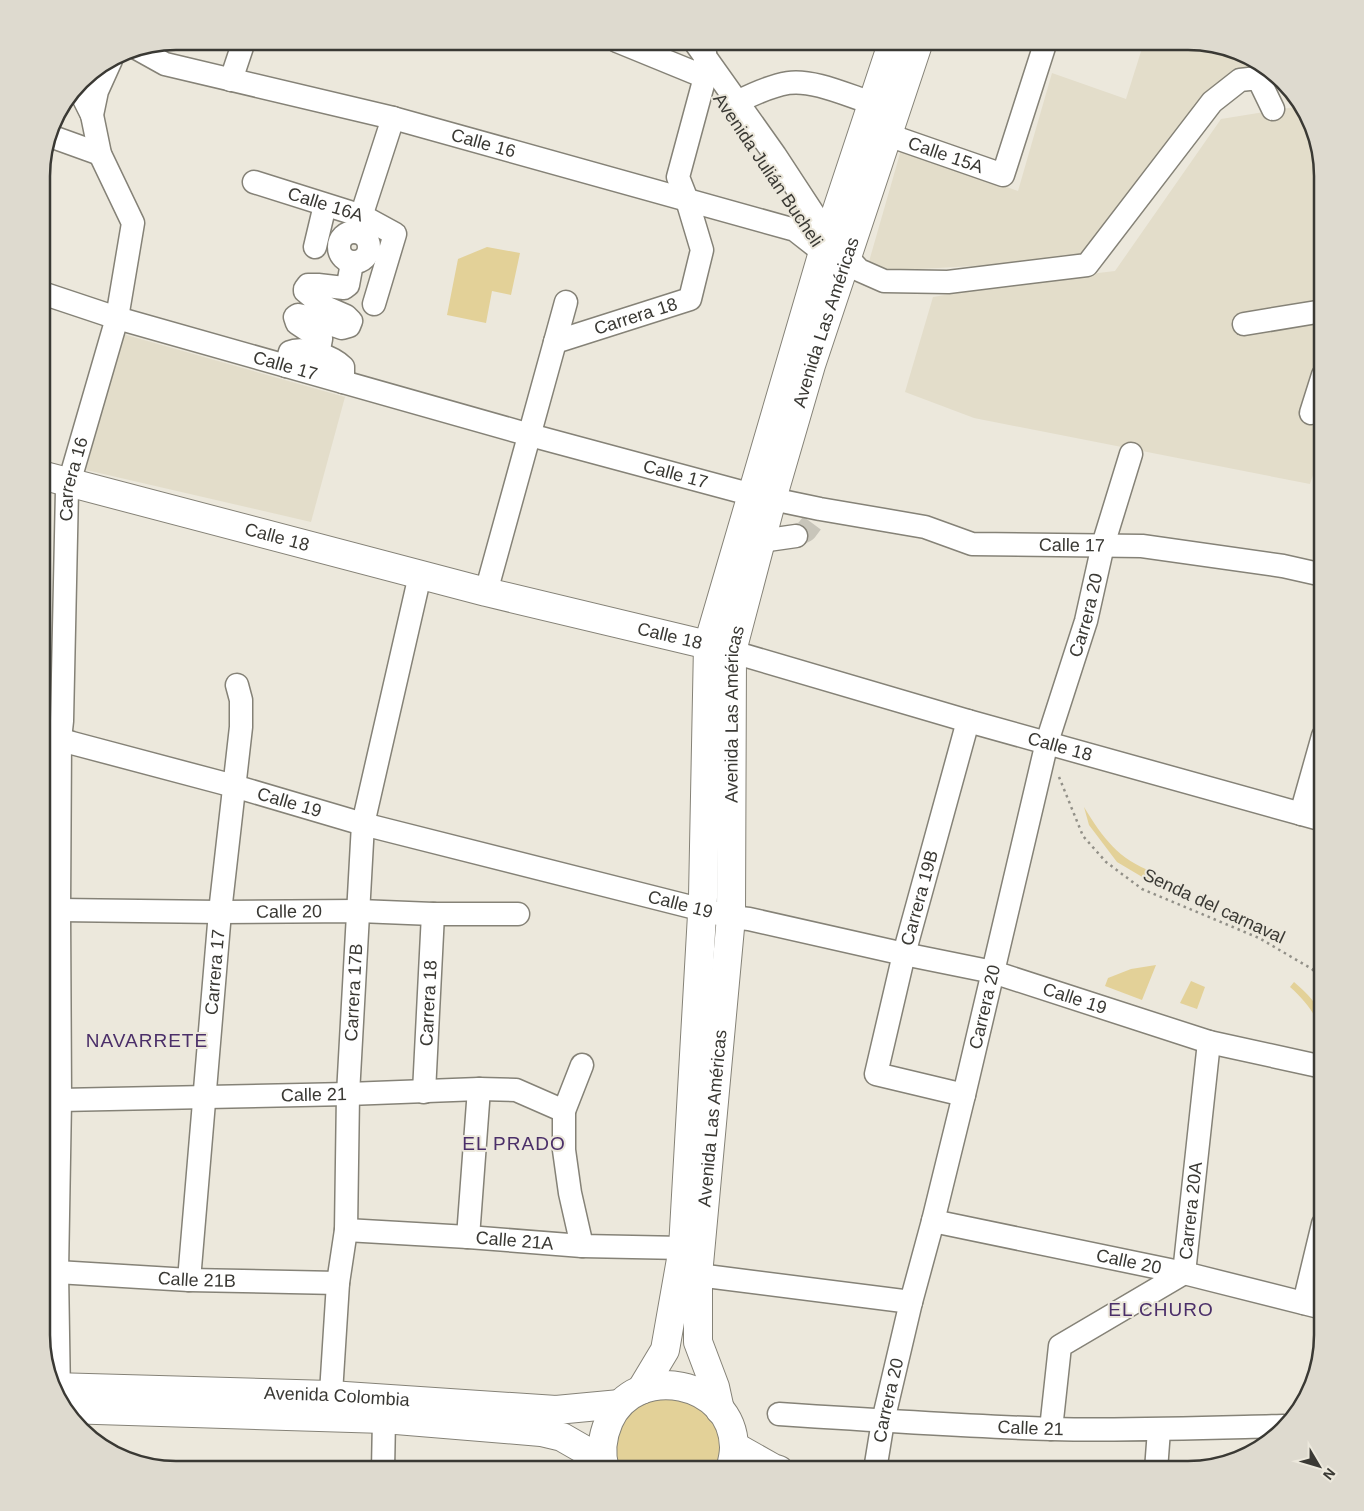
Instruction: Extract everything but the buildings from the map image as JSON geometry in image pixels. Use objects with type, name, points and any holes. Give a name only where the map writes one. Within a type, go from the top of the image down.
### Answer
[{"type":"main road","name":"Avenida Las Américas","points":[[840,258],[872,103],[890,50]]},
{"type":"main road","name":"Avenida Las Américas","points":[[604,1461],[602,1445],[605,1430],[611,1416],[631,1397],[665,1350],[683,1248],[702,909],[720,648],[762,497],[840,258],[888,135],[916,50]]},
{"type":"main road","name":"Calle 18","points":[[50,476],[486,592],[720,648]]},
{"type":"main road","name":"Avenida Las Américas","points":[[720,1410],[716,1388],[698,1342],[698,1275],[731,917],[720,648],[761,541],[762,497]]},
{"type":"main road","name":"Avenida Colombia","points":[[66,1395],[328,1406],[556,1410],[631,1397],[662,1384],[684,1386],[704,1394],[720,1410]]},
{"type":"main road","name":"Avenida Colombia","points":[[328,1406],[384,1419],[541,1432],[562,1437],[598,1461]]},
{"type":"main road","points":[[720,1410],[730,1427],[732,1458],[744,1461]]},
{"type":"street","points":[[230,80],[241,50]]},
{"type":"street","points":[[677,50],[703,54]]},
{"type":"street","name":"Calle 15A","points":[[888,135],[1003,175],[1043,50]]},
{"type":"street","name":"Calle 16","points":[[146,54],[165,64],[393,118],[794,230],[840,258],[884,281],[948,282],[1087,265],[1212,102],[1240,80],[1258,78],[1273,108]]},
{"type":"street","name":"Avenida Julián Bucheli","points":[[703,54],[775,155],[840,258]]},
{"type":"street","name":"Avenida Julián Bucheli","points":[[703,54],[840,258]]},
{"type":"street","name":"Carrera 18","points":[[555,342],[690,299],[702,250],[678,177],[703,54]]},
{"type":"street","name":"Carrera 16","points":[[59,1380],[57,1272],[60,1100],[59,910],[51,736],[68,482],[117,318],[133,223],[100,154],[92,115],[97,91],[106,72]]},
{"type":"street","points":[[737,102],[761,90],[790,82],[813,84],[872,103]]},
{"type":"street","points":[[81,93],[92,115]]},
{"type":"street","points":[[318,354],[321,339],[297,323],[295,317],[298,314],[342,328],[349,326],[351,322],[346,316],[323,306],[305,289],[308,285],[344,288],[348,285],[352,263],[342,258],[339,252],[340,240],[359,224],[393,118]]},
{"type":"street","points":[[56,138],[100,154]]},
{"type":"street","name":"Calle 16A","points":[[254,182],[325,204],[359,224],[395,234],[374,304]]},
{"type":"street","points":[[315,247],[325,204]]},
{"type":"street","name":"Calle 17","points":[[50,296],[117,318],[530,435],[762,497],[809,523],[925,527],[972,544],[1104,545],[1152,548],[1283,566],[1314,573]]},
{"type":"street","points":[[486,592],[566,302]]},
{"type":"street","points":[[1244,324],[1314,312]]},
{"type":"street","points":[[286,366],[290,352],[294,350],[318,354],[337,360],[343,367],[343,382]]},
{"type":"street","points":[[1311,413],[1314,404]]},
{"type":"street","name":"Carrera 20","points":[[876,1461],[883,1421],[910,1302],[933,1221],[964,1095],[1047,742],[1086,621],[1104,545],[1131,454]]},
{"type":"street","points":[[761,541],[809,523]]},
{"type":"street","name":"Carrera 17B","points":[[328,1406],[338,1283],[346,1230],[348,1094],[363,824],[420,575]]},
{"type":"street","name":"Calle 18","points":[[720,648],[968,721],[1314,818]]},
{"type":"street","name":"Carrera 17","points":[[189,1280],[220,912],[241,727],[241,700],[237,685]]},
{"type":"street","name":"Carrera 19B","points":[[964,1095],[876,1074],[904,954],[968,721]]},
{"type":"street","name":"Calle 19","points":[[51,736],[234,786],[363,824],[731,917],[749,919],[993,972],[1209,1042],[1314,1065]]},
{"type":"street","points":[[1301,814],[1314,768]]},
{"type":"street","name":"Calle 20","points":[[59,910],[359,911],[433,914],[518,914]]},
{"type":"street","name":"Carrera 18","points":[[424,1092],[433,914]]},
{"type":"street","name":"Carrera 20A","points":[[1051,1429],[1060,1346],[1184,1273],[1209,1042]]},
{"type":"street","points":[[582,1065],[564,1111],[564,1150],[570,1193],[582,1246]]},
{"type":"street","points":[[468,1237],[479,1089]]},
{"type":"street","name":"Calle 21","points":[[60,1100],[348,1094],[479,1089],[516,1090],[564,1111]]},
{"type":"street","name":"Calle 20","points":[[933,1221],[1184,1273],[1314,1306]]},
{"type":"street","name":"Calle 21A","points":[[346,1230],[582,1246],[683,1248]]},
{"type":"street","name":"Calle 21B","points":[[57,1272],[189,1280],[338,1283]]},
{"type":"street","points":[[698,1275],[910,1302]]},
{"type":"street","name":"Calle 21","points":[[779,1414],[1051,1429],[1159,1430],[1275,1426]]},
{"type":"street","points":[[383,1461],[384,1419]]},
{"type":"street","points":[[1157,1461],[1159,1430]]},
{"type":"path","name":"Senda del carnaval","points":[[1059,776],[1083,836],[1106,862],[1142,889],[1259,938],[1314,971]]},
{"type":"shaded area","points":[[1141,50],[1196,50],[1212,52],[1236,60],[1255,70],[1238,68],[1202,99],[1078,260],[866,272],[901,150],[1018,191],[1052,73],[1126,99]]},
{"type":"shaded area","points":[[1280,90],[1290,101],[1287,102]]},
{"type":"shaded area","points":[[1294,107],[1301,120],[1312,152],[1314,176],[1314,472],[1310,484],[974,418],[905,392],[933,297],[1013,283],[1115,271],[1221,119]]},
{"type":"shaded area","points":[[487,247],[520,253],[511,295],[492,291],[486,323],[447,315],[458,259]]},
{"type":"shaded area","points":[[123,334],[345,397],[311,522],[86,470]]},
{"type":"shaded area","points":[[1084,807],[1112,846],[1130,861],[1153,872],[1149,881],[1117,862],[1089,825]]},
{"type":"shaded area","points":[[1156,965],[1142,1000],[1105,986],[1108,978],[1131,969]]},
{"type":"shaded area","points":[[1191,981],[1205,987],[1197,1009],[1180,1003]]},
{"type":"shaded area","points":[[1294,982],[1306,993],[1314,1003],[1314,1015],[1300,997],[1290,987]]},
{"type":"shaded area","points":[[646,1391],[716,1407],[726,1461],[607,1461],[607,1431]]},
{"type":"tunnel","points":[[796,536],[806,531],[812,523]]},
{"type":"district","name":"NAVARRETE","points":[[147,1040]]},
{"type":"district","name":"EL PRADO","points":[[514,1143]]},
{"type":"district","name":"EL CHURO","points":[[1161,1309]]}]
